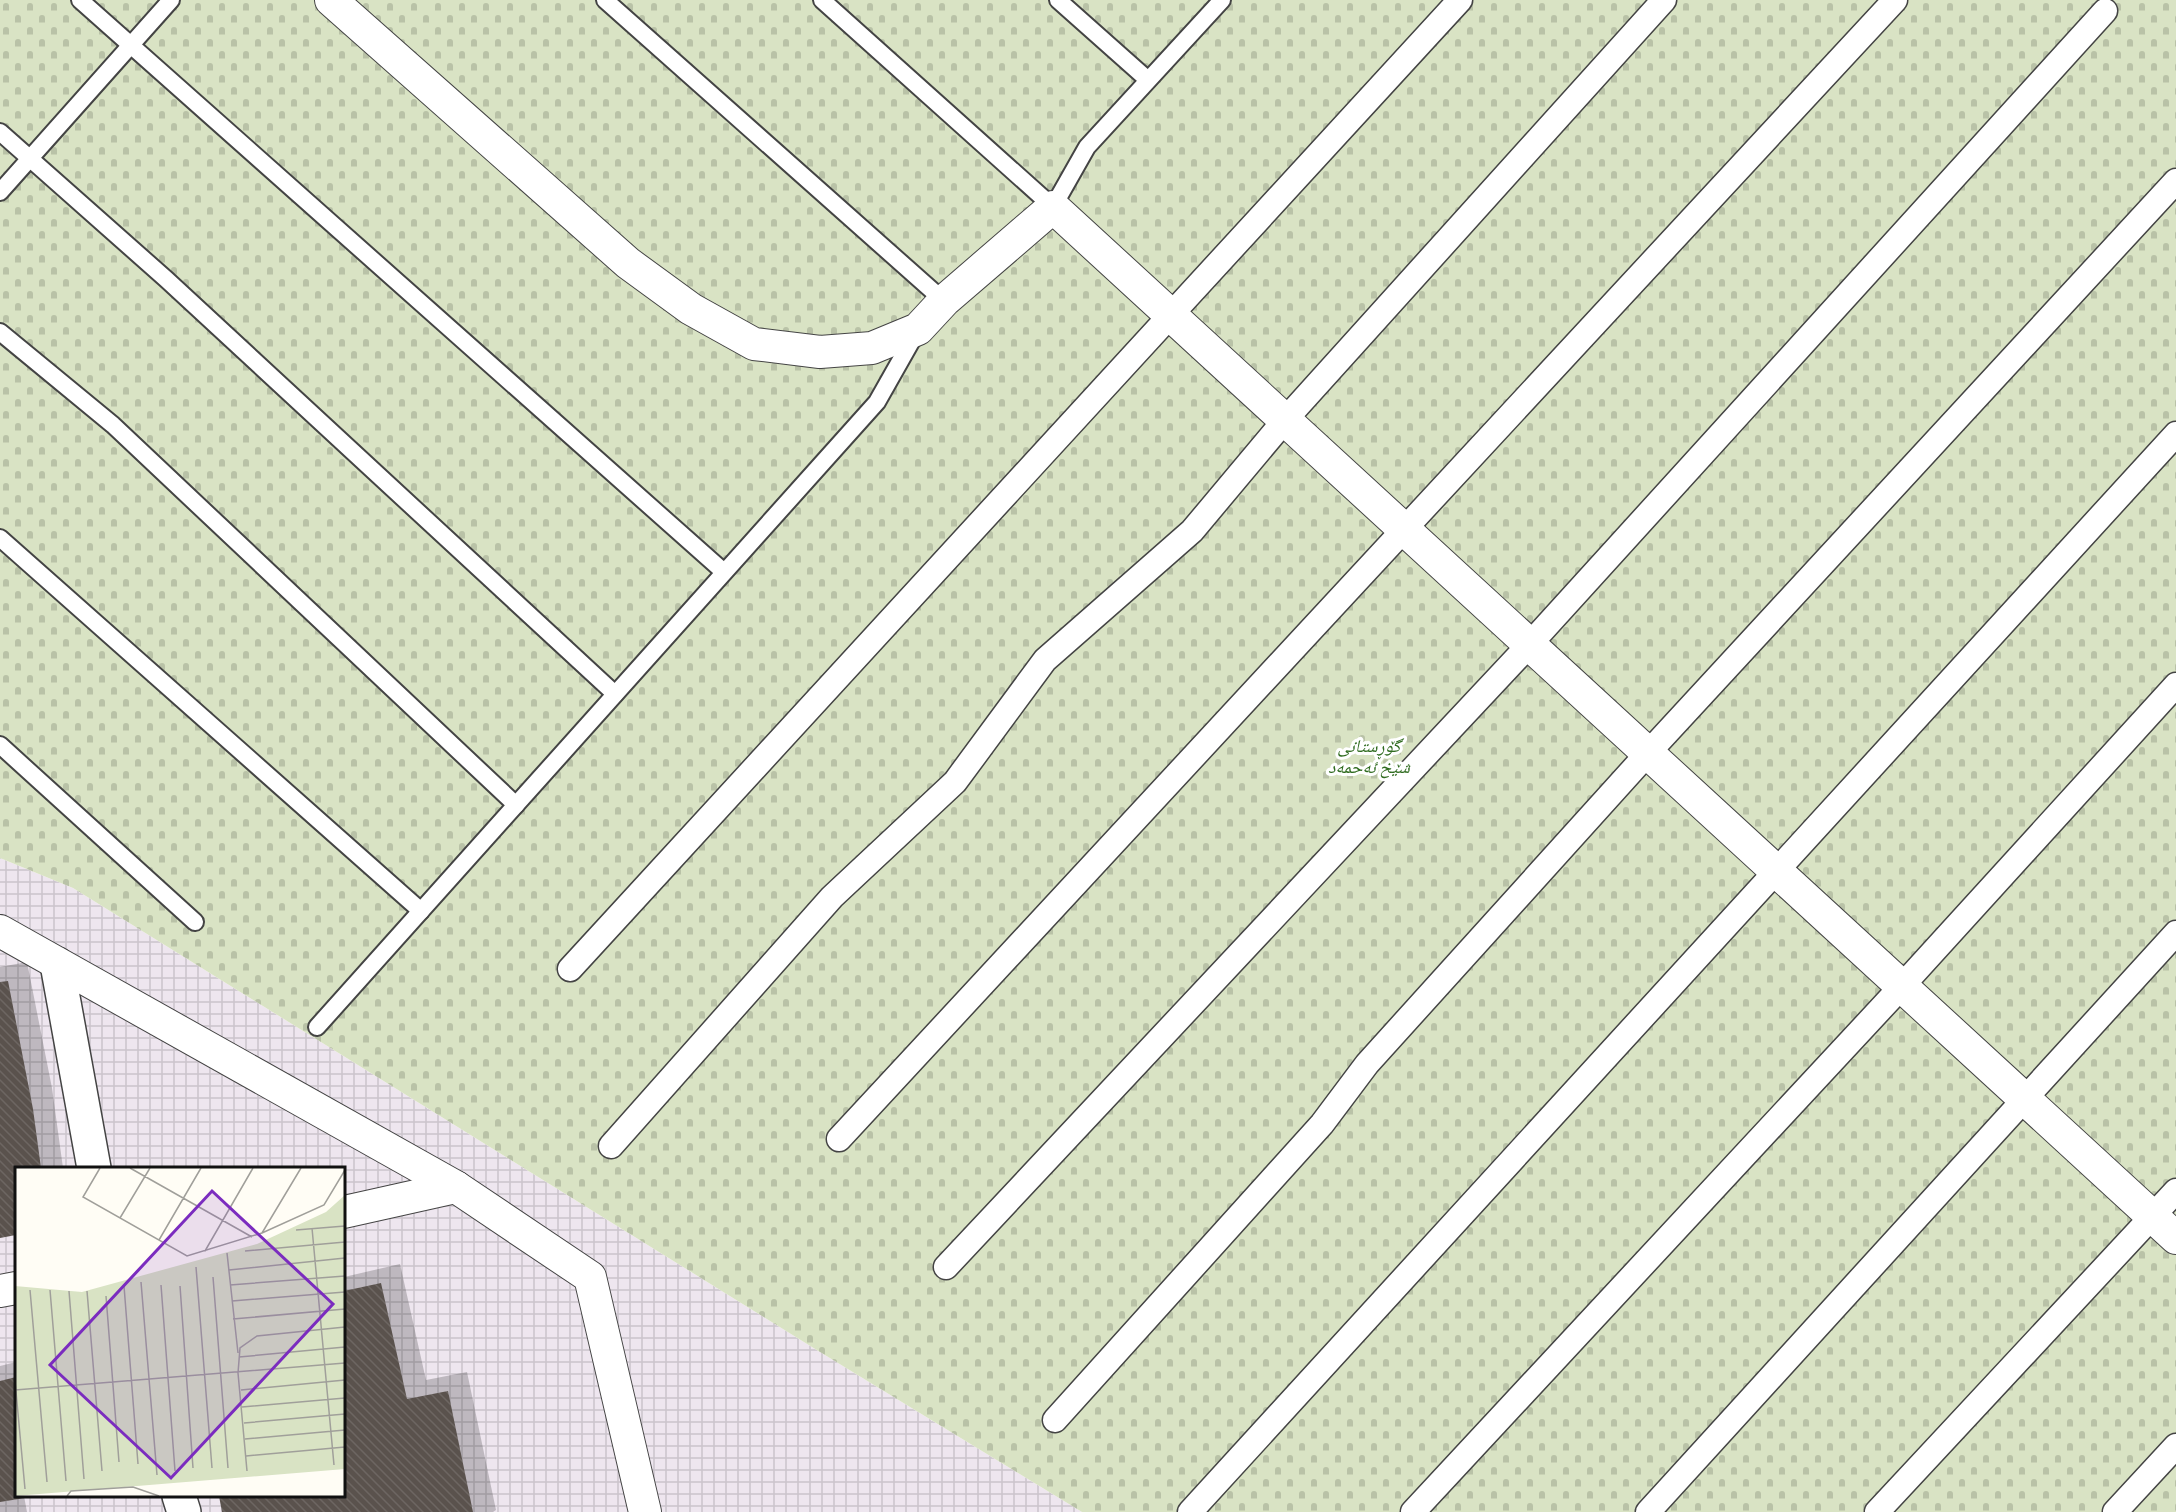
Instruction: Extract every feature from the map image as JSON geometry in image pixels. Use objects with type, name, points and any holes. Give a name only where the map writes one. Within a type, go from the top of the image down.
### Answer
[{"type":"street","points":[[331,0],[628,263],[700,314],[754,344],[820,352],[872,348],[918,329],[944,301],[1053,207],[2176,1238]]},
{"type":"street","points":[[570,969],[1460,0]]},
{"type":"street","points":[[611,1146],[832,897],[955,782],[1045,660],[1192,531],[1285,420],[1664,0]]},
{"type":"street","points":[[839,1139],[1895,0]]},
{"type":"street","points":[[946,1267],[1530,644],[2105,11]]},
{"type":"street","points":[[1055,1420],[1322,1124],[1367,1064],[1648,753],[2176,181]]},
{"type":"street","points":[[1190,1512],[1778,872],[2176,434]]},
{"type":"street","points":[[1413,1512],[1902,986],[2176,686]]},
{"type":"street","points":[[0,932],[456,1187],[590,1277],[645,1512]]},
{"type":"street","points":[[1648,1512],[2176,933]]},
{"type":"street","points":[[57,964],[94,1167]]},
{"type":"street","points":[[345,1212],[456,1187]]},
{"type":"street","points":[[1877,1512],[2176,1191]]},
{"type":"street","points":[[0,1291],[15,1287]]},
{"type":"street","points":[[2115,1512],[2176,1446]]},
{"type":"street","points":[[179,1497],[184,1512]]},
{"type":"lane","points":[[80,0],[724,572]]},
{"type":"lane","points":[[0,192],[171,0]]},
{"type":"lane","points":[[605,0],[944,301]]},
{"type":"lane","points":[[822,0],[1053,207],[1087,147],[1222,0]]},
{"type":"lane","points":[[1058,0],[1148,80]]},
{"type":"lane","points":[[0,132],[166,279],[615,694]]},
{"type":"lane","points":[[317,1027],[877,402],[918,329]]},
{"type":"lane","points":[[0,332],[113,425],[516,805]]},
{"type":"lane","points":[[0,538],[421,911]]},
{"type":"lane","points":[[0,745],[195,922]]},
{"type":"shaded area","points":[[0,858],[73,888],[1082,1512],[0,1512]]},
{"type":"green space","name":"گۆڕستانی شێخ ئەحمەد","points":[[0,0],[2176,0],[2176,1512],[1082,1512],[73,888],[0,858]]},
{"type":"building","points":[[8,981],[33,1109],[41,1167],[15,1167],[15,1235],[0,1238],[0,982]]},
{"type":"building","points":[[381,1283],[407,1399],[448,1391],[473,1512],[222,1512],[219,1497],[345,1497],[345,1291]]},
{"type":"building","points":[[15,1377],[15,1497],[31,1497],[0,1502],[0,1381]]}]
